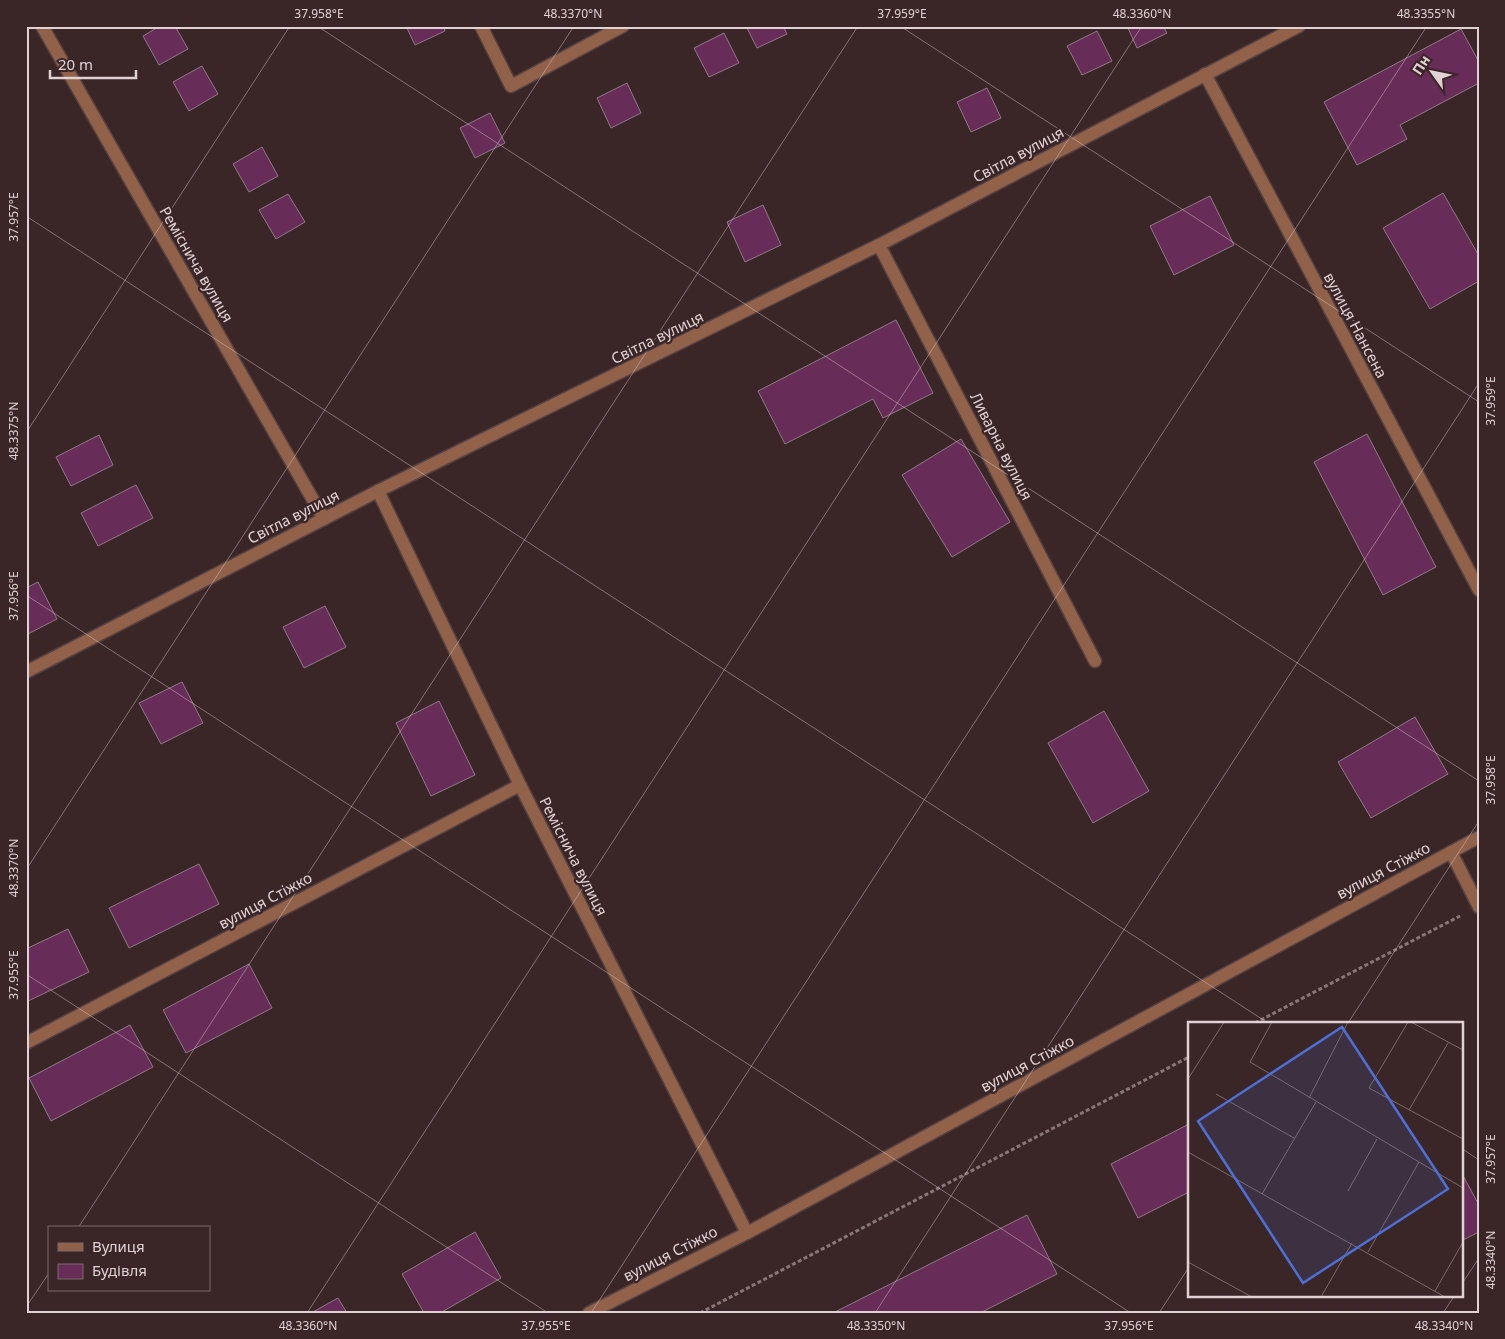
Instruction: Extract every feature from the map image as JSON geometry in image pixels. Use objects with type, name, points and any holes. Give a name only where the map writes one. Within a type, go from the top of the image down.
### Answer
[{"type":"street","name":"Реміснича вулиця","points":[[42,26],[324,519]]},
{"type":"street","points":[[481,26],[511,86],[623,26]]},
{"type":"street","name":"Світла вулиця","points":[[26,672],[378,491],[879,245],[1299,26]]},
{"type":"street","name":"вулиця Нансена","points":[[1205,74],[1479,590]]},
{"type":"street","name":"Ливарна вулиця","points":[[879,245],[1095,661]]},
{"type":"street","name":"Реміснича вулиця","points":[[378,491],[520,784],[747,1233]]},
{"type":"street","name":"вулиця Стіжко","points":[[26,1043],[520,784]]},
{"type":"street","name":"вулиця Стіжко","points":[[589,1313],[747,1233],[1479,837]]},
{"type":"street","points":[[1451,852],[1479,907]]},
{"type":"path","points":[[1257,1022],[1479,907]]},
{"type":"path","points":[[700,1313],[1188,1059]]},
{"type":"building","points":[[160,26],[175,26],[188,49],[159,65],[143,36]]},
{"type":"building","points":[[406,26],[443,26],[445,31],[415,45]]},
{"type":"building","points":[[746,26],[783,26],[787,34],[757,48]]},
{"type":"building","points":[[1127,26],[1163,26],[1167,33],[1137,48]]},
{"type":"building","points":[[1461,29],[1479,62],[1479,83],[1400,125],[1407,139],[1357,165],[1324,102]]},
{"type":"building","points":[[1097,31],[1112,61],[1082,75],[1067,46]]},
{"type":"building","points":[[724,33],[739,63],[709,77],[694,48]]},
{"type":"building","points":[[202,66],[218,94],[189,111],[173,82]]},
{"type":"building","points":[[627,83],[641,113],[611,128],[597,98]]},
{"type":"building","points":[[987,88],[1001,118],[971,132],[957,102]]},
{"type":"building","points":[[490,113],[505,143],[475,158],[460,128]]},
{"type":"building","points":[[262,147],[278,176],[249,192],[233,164]]},
{"type":"building","points":[[1443,193],[1479,256],[1479,281],[1430,309],[1383,228]]},
{"type":"building","points":[[288,194],[305,222],[276,239],[259,210]]},
{"type":"building","points":[[1210,196],[1234,245],[1174,275],[1150,226]]},
{"type":"building","points":[[763,205],[781,245],[745,262],[727,222]]},
{"type":"building","points":[[896,320],[933,393],[883,418],[873,399],[785,444],[758,391]]},
{"type":"building","points":[[1367,434],[1436,567],[1383,595],[1314,462]]},
{"type":"building","points":[[99,435],[113,465],[71,486],[56,457]]},
{"type":"building","points":[[961,439],[1010,522],[952,557],[902,475]]},
{"type":"building","points":[[136,485],[153,518],[98,546],[81,513]]},
{"type":"building","points":[[38,582],[57,619],[26,635],[26,588]]},
{"type":"building","points":[[325,606],[346,647],[304,668],[283,627]]},
{"type":"building","points":[[182,682],[203,723],[161,744],[139,703]]},
{"type":"building","points":[[439,701],[475,775],[431,796],[396,723]]},
{"type":"building","points":[[1104,711],[1149,791],[1093,823],[1048,743]]},
{"type":"building","points":[[1415,717],[1448,774],[1371,818],[1338,762]]},
{"type":"building","points":[[199,864],[219,904],[129,948],[109,908]]},
{"type":"building","points":[[68,929],[89,972],[26,1002],[26,949]]},
{"type":"building","points":[[249,964],[272,1008],[186,1053],[163,1010]]},
{"type":"building","points":[[130,1025],[153,1067],[51,1121],[29,1078]]},
{"type":"building","points":[[1188,1125],[1188,1193],[1138,1218],[1111,1164]]},
{"type":"building","points":[[1462,1174],[1479,1205],[1479,1232],[1462,1240]]},
{"type":"building","points":[[1027,1215],[1057,1274],[980,1313],[833,1313]]},
{"type":"building","points":[[475,1232],[501,1278],[440,1313],[424,1313],[402,1274]]},
{"type":"building","points":[[338,1298],[347,1313],[311,1313]]}]
